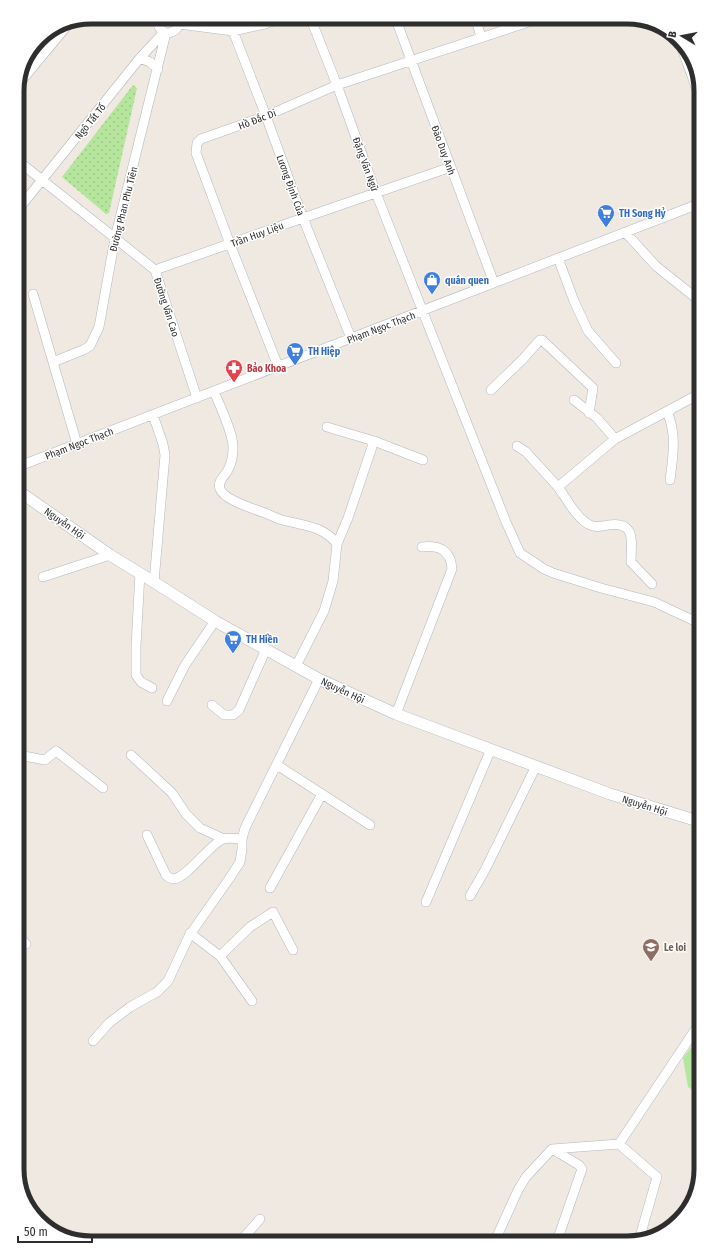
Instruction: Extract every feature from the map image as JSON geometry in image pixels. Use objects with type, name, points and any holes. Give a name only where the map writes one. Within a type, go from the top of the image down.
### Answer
[{"type":"street","points":[[158,24],[158,26],[165,32]]},
{"type":"street","name":"Ngô Tất Tố","points":[[24,202],[140,58],[165,32],[174,31],[177,24]]},
{"type":"street","points":[[198,24],[233,31],[265,24]]},
{"type":"street","name":"Đặng Văn Ngữ","points":[[313,24],[422,311],[506,522],[520,553],[534,564],[553,573],[654,602],[694,621]]},
{"type":"street","name":"Đào Duy Anh","points":[[398,24],[494,283]]},
{"type":"street","points":[[477,24],[481,37]]},
{"type":"street","name":"Hồ Đắc Di","points":[[278,366],[196,153],[197,143],[201,139],[266,116],[337,86],[522,24]]},
{"type":"street","points":[[26,76],[64,30]]},
{"type":"street","name":"Lương Định Của","points":[[233,31],[303,218],[351,338]]},
{"type":"street","name":"Đường Phan Phu Tiên","points":[[53,362],[90,346],[99,327],[115,238],[158,69],[165,32]]},
{"type":"street","points":[[140,58],[150,62],[158,69]]},
{"type":"street","points":[[686,59],[692,77]]},
{"type":"street","name":"Đường Văn Cao","points":[[24,166],[155,270],[198,398]]},
{"type":"street","name":"Trần Huy Liệu","points":[[155,270],[451,167]]},
{"type":"street","name":"Phạm Ngọc Thạch","points":[[24,464],[694,206]]},
{"type":"street","points":[[625,232],[656,266],[694,296]]},
{"type":"street","points":[[558,258],[574,301],[588,331],[616,363]]},
{"type":"street","points":[[33,294],[78,444]]},
{"type":"street","points":[[491,390],[540,340],[542,340],[593,388],[589,413]]},
{"type":"street","points":[[214,391],[233,443],[232,461],[220,483],[222,492],[245,506],[281,520],[319,530],[332,536],[337,544]]},
{"type":"street","points":[[558,487],[615,440],[694,397]]},
{"type":"street","points":[[574,400],[597,418],[615,440]]},
{"type":"street","points":[[667,412],[672,429],[673,456],[670,480]]},
{"type":"street","points":[[153,415],[163,444],[164,456],[154,582]]},
{"type":"street","points":[[327,427],[374,441],[423,460]]},
{"type":"street","points":[[296,666],[324,611],[333,581],[337,544],[348,518],[374,441]]},
{"type":"street","points":[[517,446],[526,452],[558,487],[584,521],[591,526],[598,527],[619,524],[626,526],[630,530],[632,536],[631,562],[652,584]]},
{"type":"street","name":"Nguyễn Hội","points":[[24,495],[110,555],[215,621],[319,679],[396,714],[610,794],[694,820]]},
{"type":"street","points":[[396,714],[452,569],[451,557],[445,551],[434,547],[422,547]]},
{"type":"street","points":[[43,577],[110,555]]},
{"type":"street","points":[[140,573],[136,675],[141,682],[152,688]]},
{"type":"street","points":[[166,701],[185,666],[215,621]]},
{"type":"street","points":[[212,705],[224,715],[233,715],[239,710],[266,649]]},
{"type":"street","points":[[93,1041],[108,1023],[130,1007],[157,992],[168,981],[190,933],[240,862],[242,839],[245,828],[319,679]]},
{"type":"street","points":[[426,902],[491,749]]},
{"type":"street","points":[[24,755],[38,760],[46,760],[56,751],[103,788]]},
{"type":"street","points":[[131,755],[172,793],[186,814],[200,828],[224,839],[242,839]]},
{"type":"street","points":[[277,765],[370,825]]},
{"type":"street","points":[[470,896],[497,846],[536,766]]},
{"type":"street","points":[[270,888],[322,794]]},
{"type":"street","points":[[147,835],[166,875],[169,878],[175,879],[188,870],[210,849],[224,839]]},
{"type":"street","points":[[220,956],[250,927],[273,912],[293,950]]},
{"type":"street","points":[[190,933],[220,956],[252,1001]]},
{"type":"street","points":[[619,1144],[694,1032]]},
{"type":"street","points":[[497,1236],[518,1190],[526,1177],[552,1149],[619,1144],[657,1177],[640,1235]]},
{"type":"street","points":[[552,1149],[579,1165],[582,1169],[559,1236]]},
{"type":"street","points":[[246,1236],[260,1219]]},
{"type":"green space","points":[[133,85],[137,88],[109,213],[106,214],[62,177]]},
{"type":"green space","points":[[694,1043],[694,1091],[688,1087],[683,1058]]},
{"type":"place","name":"TH Song Hỷ","points":[[606,228]]},
{"type":"place","name":"quán quen","points":[[432,295]]},
{"type":"place","name":"TH Hiệp","points":[[295,366]]},
{"type":"place","name":"Bảo Khoa","points":[[234,383]]},
{"type":"place","name":"TH Hiền","points":[[233,654]]},
{"type":"place","name":"Le loi","points":[[651,962]]}]
